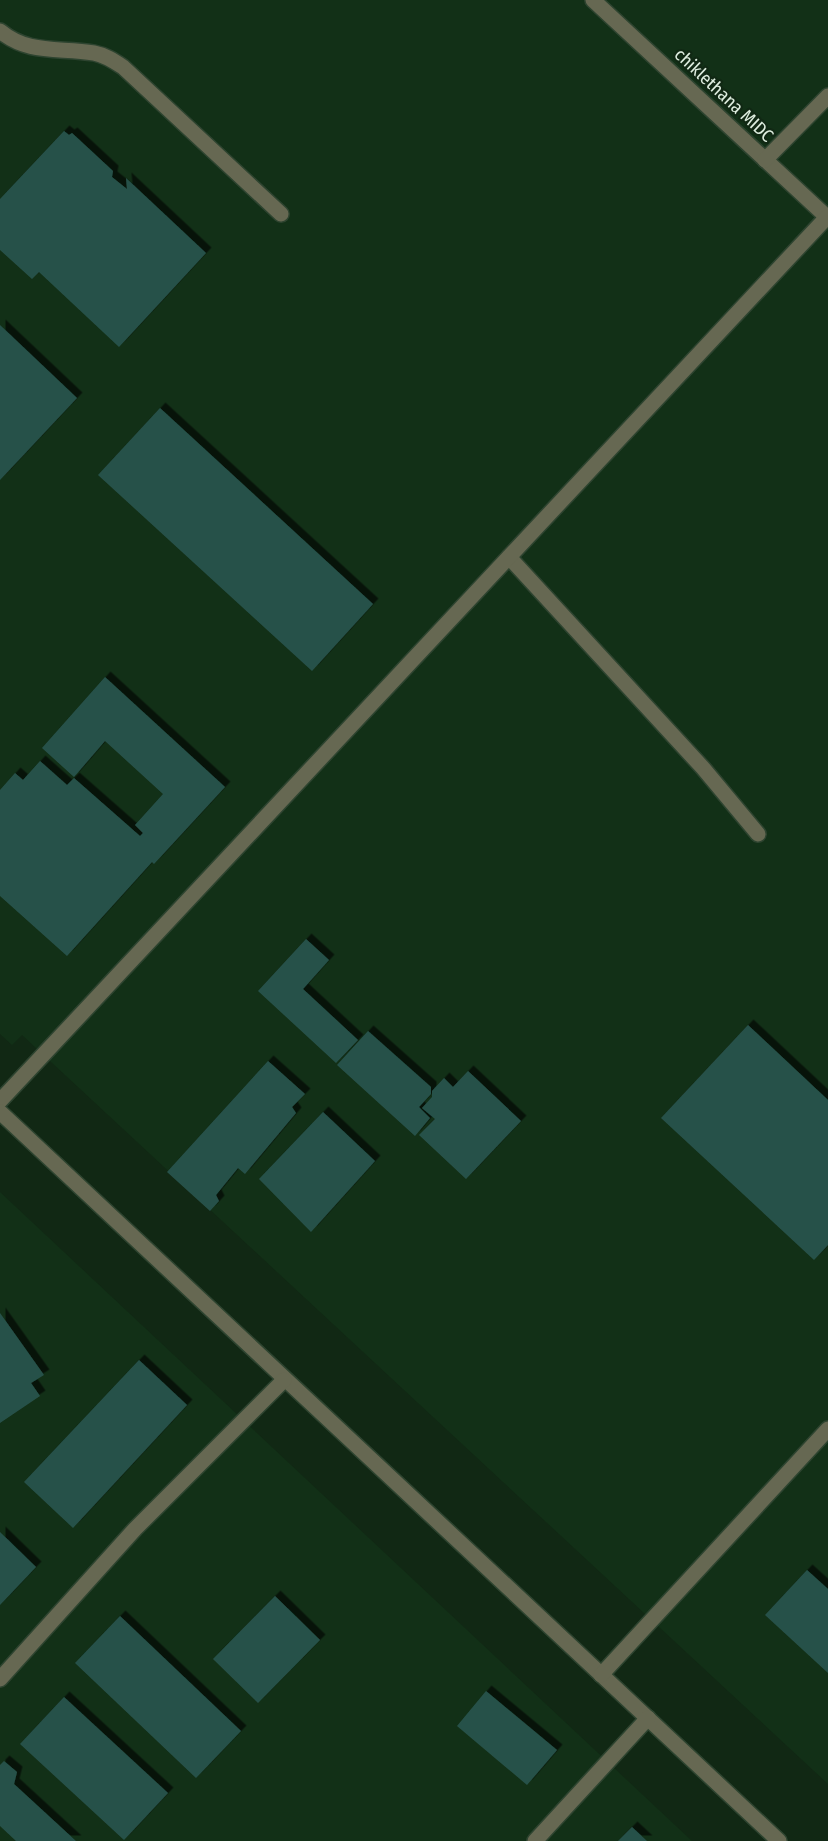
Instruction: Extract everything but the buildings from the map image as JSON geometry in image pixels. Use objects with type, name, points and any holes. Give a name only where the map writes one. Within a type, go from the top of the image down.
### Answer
[{"type":"street","name":"chiklethana MIDC","points":[[593,0],[827,218]]},
{"type":"street","points":[[0,31],[20,44],[96,53],[110,58],[123,67],[281,214]]},
{"type":"street","points":[[765,160],[828,96]]},
{"type":"street","points":[[0,1101],[827,218]]},
{"type":"street","points":[[509,557],[703,768],[758,834]]},
{"type":"street","points":[[0,1112],[779,1841]]},
{"type":"street","points":[[0,1679],[135,1528],[284,1380]]},
{"type":"street","points":[[601,1675],[828,1430]]},
{"type":"street","points":[[534,1841],[648,1718]]},
{"type":"shaded area","points":[[0,0],[828,0],[828,1784],[22,1035],[12,1045],[0,1034]]},
{"type":"shaded area","points":[[0,1192],[692,1841],[0,1841]]}]
